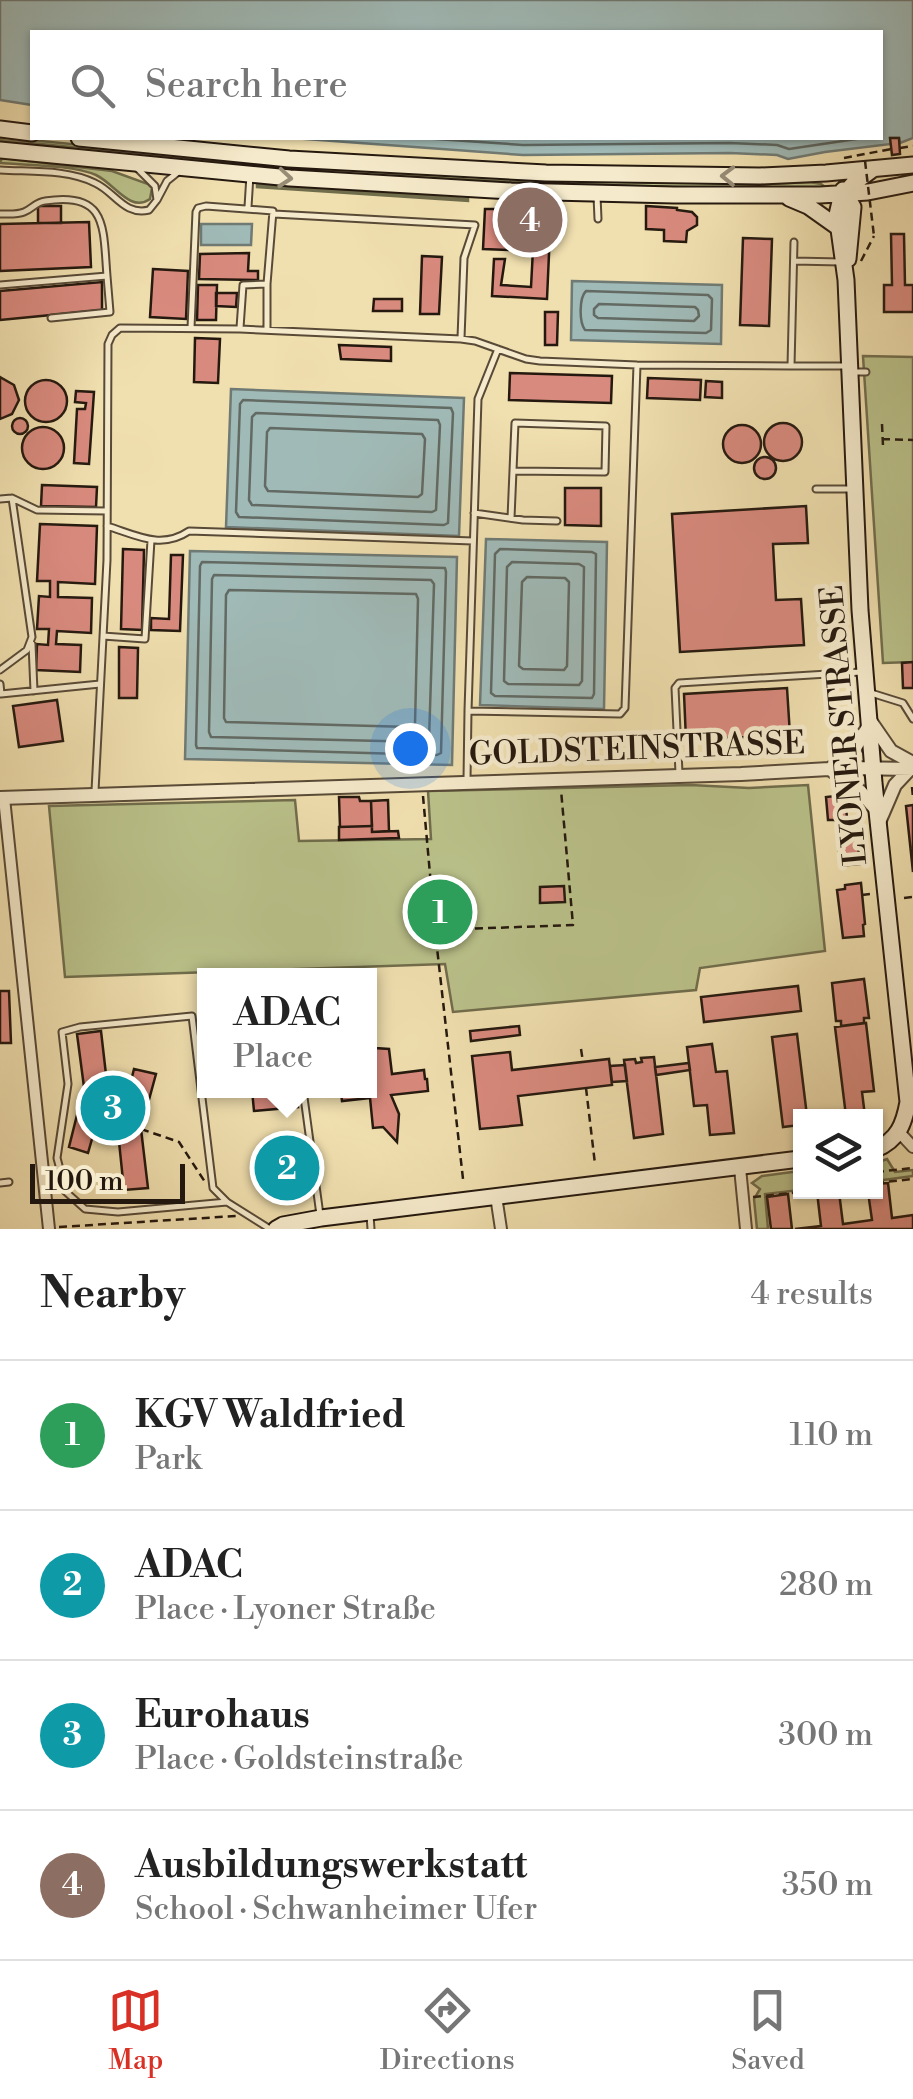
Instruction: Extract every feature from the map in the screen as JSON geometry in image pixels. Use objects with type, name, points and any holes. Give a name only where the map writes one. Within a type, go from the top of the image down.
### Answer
[{"type":"main road","points":[[0,129],[30,133]]},
{"type":"main road","points":[[99,140],[289,159],[546,174],[760,176],[826,174],[869,165],[913,165]]},
{"type":"main road","points":[[0,150],[420,187],[780,194],[849,200],[913,183]]},
{"type":"main road","points":[[849,200],[869,165]]},
{"type":"main road","points":[[826,174],[849,200]]},
{"type":"main road","points":[[780,194],[808,206],[838,228]]},
{"type":"main road","name":"LYONER STRASSE","points":[[846,280],[838,207],[849,200]]},
{"type":"main road","name":"LYONER STRASSE","points":[[849,200],[848,369],[860,610],[908,1089],[906,1114],[899,1132]]},
{"type":"main road","points":[[883,1146],[899,1132]]},
{"type":"main road","points":[[273,1229],[321,1218],[370,1221],[496,1196],[793,1161]]},
{"type":"street","points":[[870,722],[890,751],[912,767],[894,785],[878,817],[860,791],[829,769],[851,754],[870,722]]},
{"type":"street","name":"GOLDSTEINSTRASSE","points":[[49,1228],[2,798],[912,767]]},
{"type":"street","points":[[899,1132],[913,1147]]},
{"type":"street","points":[[740,1168],[746,1229]]},
{"type":"street","points":[[496,1196],[501,1229]]},
{"type":"lane","points":[[131,162],[152,182],[157,200]]},
{"type":"lane","points":[[0,170],[81,177],[100,185],[135,211],[149,210],[167,180],[188,168]]},
{"type":"lane","points":[[248,208],[250,174]]},
{"type":"lane","points":[[597,193],[598,219]]},
{"type":"lane","points":[[0,214],[22,213],[41,201],[80,201],[96,212],[103,227],[110,312],[51,318]]},
{"type":"lane","points":[[191,328],[196,212],[202,206],[271,210],[274,214],[475,224],[464,258],[461,339]]},
{"type":"lane","points":[[266,330],[274,214]]},
{"type":"lane","points":[[791,366],[794,242]]},
{"type":"lane","points":[[794,261],[843,262]]},
{"type":"lane","points":[[0,284],[107,276]]},
{"type":"lane","points":[[240,329],[243,286],[267,284]]},
{"type":"lane","points":[[95,794],[108,526],[108,344],[120,328],[461,339],[526,359],[637,365],[791,366],[866,372]]},
{"type":"lane","points":[[468,783],[478,399],[498,349]]},
{"type":"lane","points":[[468,711],[620,714],[625,708],[637,365]]},
{"type":"lane","points":[[511,518],[515,423],[606,426],[605,472],[513,471]]},
{"type":"lane","points":[[816,488],[854,488]]},
{"type":"lane","points":[[0,500],[12,498],[36,510],[107,511]]},
{"type":"lane","points":[[12,498],[32,637],[34,690]]},
{"type":"lane","points":[[474,513],[557,521]]},
{"type":"lane","points":[[108,526],[158,542],[179,538],[189,531],[473,541]]},
{"type":"lane","points":[[103,636],[145,639],[151,540]]},
{"type":"lane","points":[[0,670],[27,650],[32,637]]},
{"type":"lane","points":[[679,776],[675,688],[679,683],[866,672]]},
{"type":"lane","points":[[0,684],[1,694],[100,684]]},
{"type":"lane","points":[[868,692],[903,704],[913,719]]},
{"type":"lane","points":[[197,1057],[192,1016],[62,1032],[68,1084],[57,1158],[66,1192],[84,1209],[118,1212],[227,1202]]},
{"type":"lane","points":[[202,1098],[213,1188],[227,1202],[273,1229]]},
{"type":"lane","points":[[304,1098],[321,1218]]},
{"type":"lane","points":[[0,1183],[9,1182]]},
{"type":"path","points":[[900,148],[913,146]]},
{"type":"path","points":[[839,159],[891,149]]},
{"type":"path","points":[[863,259],[874,236],[869,165]]},
{"type":"path","points":[[882,424],[883,446]]},
{"type":"path","points":[[882,440],[913,440]]},
{"type":"path","points":[[435,930],[573,924],[560,780]]},
{"type":"path","points":[[422,784],[462,1179]]},
{"type":"path","points":[[912,787],[913,798]]},
{"type":"path","points":[[855,820],[861,820]]},
{"type":"path","points":[[862,895],[870,894]]},
{"type":"path","points":[[904,898],[913,897]]},
{"type":"path","points":[[582,1049],[583,1062]]},
{"type":"path","points":[[586,1088],[594,1164]]},
{"type":"path","points":[[141,1129],[179,1142],[202,1180],[213,1188]]},
{"type":"path","points":[[883,1171],[913,1168]]},
{"type":"path","points":[[883,1182],[913,1179]]},
{"type":"path","points":[[751,1197],[793,1193]]},
{"type":"path","points":[[49,1228],[240,1216]]},
{"type":"green space","points":[[0,140],[304,167],[563,180],[563,184],[333,173]]},
{"type":"green space","points":[[2,158],[112,171],[148,184],[152,188],[150,199],[129,200],[103,179],[86,172],[0,163]]},
{"type":"green space","points":[[568,180],[810,182],[830,191],[568,184]]},
{"type":"green space","points":[[257,187],[468,199],[468,201]]},
{"type":"green space","points":[[863,356],[913,357],[913,662],[883,663]]},
{"type":"green space","points":[[808,785],[825,951],[700,968],[696,990],[453,1012],[445,964],[197,968],[197,972],[65,977],[49,806],[295,800],[299,841],[431,839],[428,791]]},
{"type":"green space","points":[[887,1159],[895,1172],[913,1170],[913,1176],[883,1180],[883,1160]]},
{"type":"green space","points":[[793,1172],[793,1191],[765,1194],[768,1229],[757,1229],[754,1199],[760,1189],[752,1183],[762,1176]]},
{"type":"water","points":[[0,0],[913,0],[913,138],[900,143],[899,138],[891,138],[891,144],[788,159],[730,153],[523,155],[319,140],[883,140],[883,30],[30,30],[30,105],[0,100]]},
{"type":"water","points":[[201,224],[252,224],[251,245],[201,245]]},
{"type":"water","points":[[572,281],[722,285],[721,344],[571,340]]},
{"type":"water","points":[[231,389],[464,398],[459,536],[226,527]]},
{"type":"water","points":[[486,539],[607,542],[604,709],[480,705]]},
{"type":"water","points":[[190,551],[457,557],[452,765],[185,759]]},
{"type":"building","points":[[890,138],[899,138],[900,154],[892,155]]},
{"type":"building","points":[[38,206],[61,206],[61,223],[38,223]]},
{"type":"building","points":[[646,206],[692,212],[697,225],[687,231],[686,242],[664,241],[664,230],[646,229]]},
{"type":"building","points":[[485,209],[551,209],[547,299],[492,296],[494,259],[505,259],[501,285],[531,287],[534,230],[509,229],[508,250],[483,249]]},
{"type":"building","points":[[89,222],[91,267],[0,271],[0,224]]},
{"type":"building","points":[[891,234],[904,234],[905,285],[913,285],[913,312],[884,312],[884,285],[892,285]]},
{"type":"building","points":[[743,238],[772,239],[769,326],[740,325]]},
{"type":"building","points":[[249,253],[248,271],[258,271],[258,280],[199,279],[200,254]]},
{"type":"building","points":[[422,256],[442,257],[439,314],[420,314]]},
{"type":"building","points":[[153,269],[188,271],[186,319],[150,317]]},
{"type":"building","points":[[102,282],[102,310],[0,320],[0,291]]},
{"type":"building","points":[[198,285],[217,285],[216,320],[197,320]]},
{"type":"building","points":[[216,293],[237,293],[236,307],[216,306]]},
{"type":"building","points":[[374,299],[402,299],[402,311],[373,311]]},
{"type":"building","points":[[545,312],[558,312],[557,345],[545,345]]},
{"type":"building","points":[[195,338],[220,339],[218,383],[194,382]]},
{"type":"building","points":[[339,345],[391,347],[391,361],[341,359]]},
{"type":"building","points":[[510,373],[612,376],[611,403],[509,400]]},
{"type":"building","points":[[0,377],[14,385],[19,400],[12,414],[0,419]]},
{"type":"building","points":[[648,378],[701,380],[700,400],[647,398]]},
{"type":"building","points":[[46,380],[61,386],[67,401],[61,416],[46,422],[31,416],[25,401],[31,386]]},
{"type":"building","points":[[706,381],[722,382],[722,398],[705,397]]},
{"type":"building","points":[[76,391],[94,392],[89,464],[74,463],[77,409],[85,409],[86,403],[75,402]]},
{"type":"building","points":[[20,418],[28,426],[20,434],[12,426]]},
{"type":"building","points":[[783,423],[797,428],[802,442],[797,456],[783,461],[769,456],[764,442],[769,428]]},
{"type":"building","points":[[742,425],[756,430],[761,444],[756,458],[742,463],[728,458],[723,444],[728,430]]},
{"type":"building","points":[[43,427],[58,433],[64,448],[58,463],[43,469],[28,463],[22,448],[28,433]]},
{"type":"building","points":[[765,457],[773,460],[773,476],[765,479],[757,476],[754,468],[757,460]]},
{"type":"building","points":[[42,485],[97,487],[96,507],[41,506]]},
{"type":"building","points":[[565,488],[601,488],[601,526],[565,525]]},
{"type":"building","points":[[806,506],[808,543],[773,544],[776,600],[801,599],[804,645],[680,652],[672,514]]},
{"type":"building","points":[[40,524],[97,526],[95,584],[58,582],[58,597],[92,598],[91,633],[57,631],[56,644],[81,645],[80,672],[36,670],[37,644],[48,645],[49,629],[37,629],[39,596],[50,597],[50,581],[37,581]]},
{"type":"building","points":[[123,549],[144,550],[142,630],[121,629]]},
{"type":"building","points":[[171,555],[183,555],[180,631],[151,630],[151,618],[169,619]]},
{"type":"building","points":[[119,647],[138,648],[137,698],[119,698]]},
{"type":"building","points":[[913,662],[913,688],[903,688],[902,663]]},
{"type":"building","points":[[787,688],[790,735],[686,740],[684,694]]},
{"type":"building","points":[[57,700],[63,741],[19,747],[13,706]]},
{"type":"building","points":[[845,795],[847,818],[855,817],[860,864],[840,866],[836,820],[828,820],[826,797]]},
{"type":"building","points":[[339,797],[371,801],[372,826],[340,827]]},
{"type":"building","points":[[388,800],[389,831],[372,832],[371,801]]},
{"type":"building","points":[[913,805],[913,872],[906,806]]},
{"type":"building","points":[[372,826],[372,832],[398,831],[399,838],[339,840],[339,827]]},
{"type":"building","points":[[861,883],[864,936],[843,938],[837,890]]},
{"type":"building","points":[[564,886],[565,902],[540,903],[540,887]]},
{"type":"building","points":[[864,979],[869,1018],[864,1018],[864,1023],[841,1026],[841,1021],[836,1021],[832,983]]},
{"type":"building","points":[[798,986],[801,1011],[704,1022],[701,997]]},
{"type":"building","points":[[0,991],[9,991],[11,1043],[0,1043]]},
{"type":"building","points":[[866,1023],[874,1091],[862,1092],[864,1109],[845,1109],[835,1027]]},
{"type":"building","points":[[519,1026],[520,1035],[471,1041],[470,1031]]},
{"type":"building","points":[[101,1031],[108,1092],[127,1097],[134,1069],[156,1074],[141,1129],[148,1188],[124,1190],[118,1132],[96,1125],[88,1153],[69,1147],[84,1087],[77,1034]]},
{"type":"building","points":[[797,1034],[806,1109],[793,1109],[793,1126],[783,1127],[772,1037]]},
{"type":"building","points":[[712,1044],[716,1072],[727,1071],[734,1133],[710,1135],[707,1105],[694,1106],[687,1047]]},
{"type":"building","points":[[377,1048],[389,1049],[392,1074],[424,1070],[428,1091],[391,1095],[399,1114],[397,1142],[383,1127],[373,1128],[370,1098],[377,1098]]},
{"type":"building","points":[[510,1052],[512,1070],[609,1059],[612,1085],[518,1096],[522,1125],[480,1129],[472,1056]]},
{"type":"building","points":[[654,1057],[663,1134],[634,1138],[624,1060],[635,1059],[636,1063],[642,1062],[641,1058]]},
{"type":"building","points":[[689,1063],[690,1070],[656,1075],[655,1067]]},
{"type":"building","points":[[625,1065],[627,1081],[612,1082],[610,1066]]},
{"type":"building","points":[[253,1098],[297,1098],[298,1107],[254,1111]]},
{"type":"building","points":[[290,1145],[291,1153],[316,1154],[319,1181],[274,1187],[273,1178],[257,1180],[254,1158],[277,1155],[276,1147]]},
{"type":"building","points":[[883,1183],[888,1183],[892,1218],[913,1215],[913,1229],[795,1229],[821,1226],[818,1199],[840,1199],[843,1224],[872,1220],[869,1199],[883,1199]]},
{"type":"building","points":[[788,1194],[792,1229],[771,1229],[767,1197]]},
{"type":"place","name":"Ausbildungswerkstatt","points":[[530,220]]},
{"type":"place","name":"KGV Waldfried","points":[[440,912]]},
{"type":"place","name":"Eurohaus","points":[[113,1108]]},
{"type":"place","name":"ADAC","points":[[287,1168]]}]
